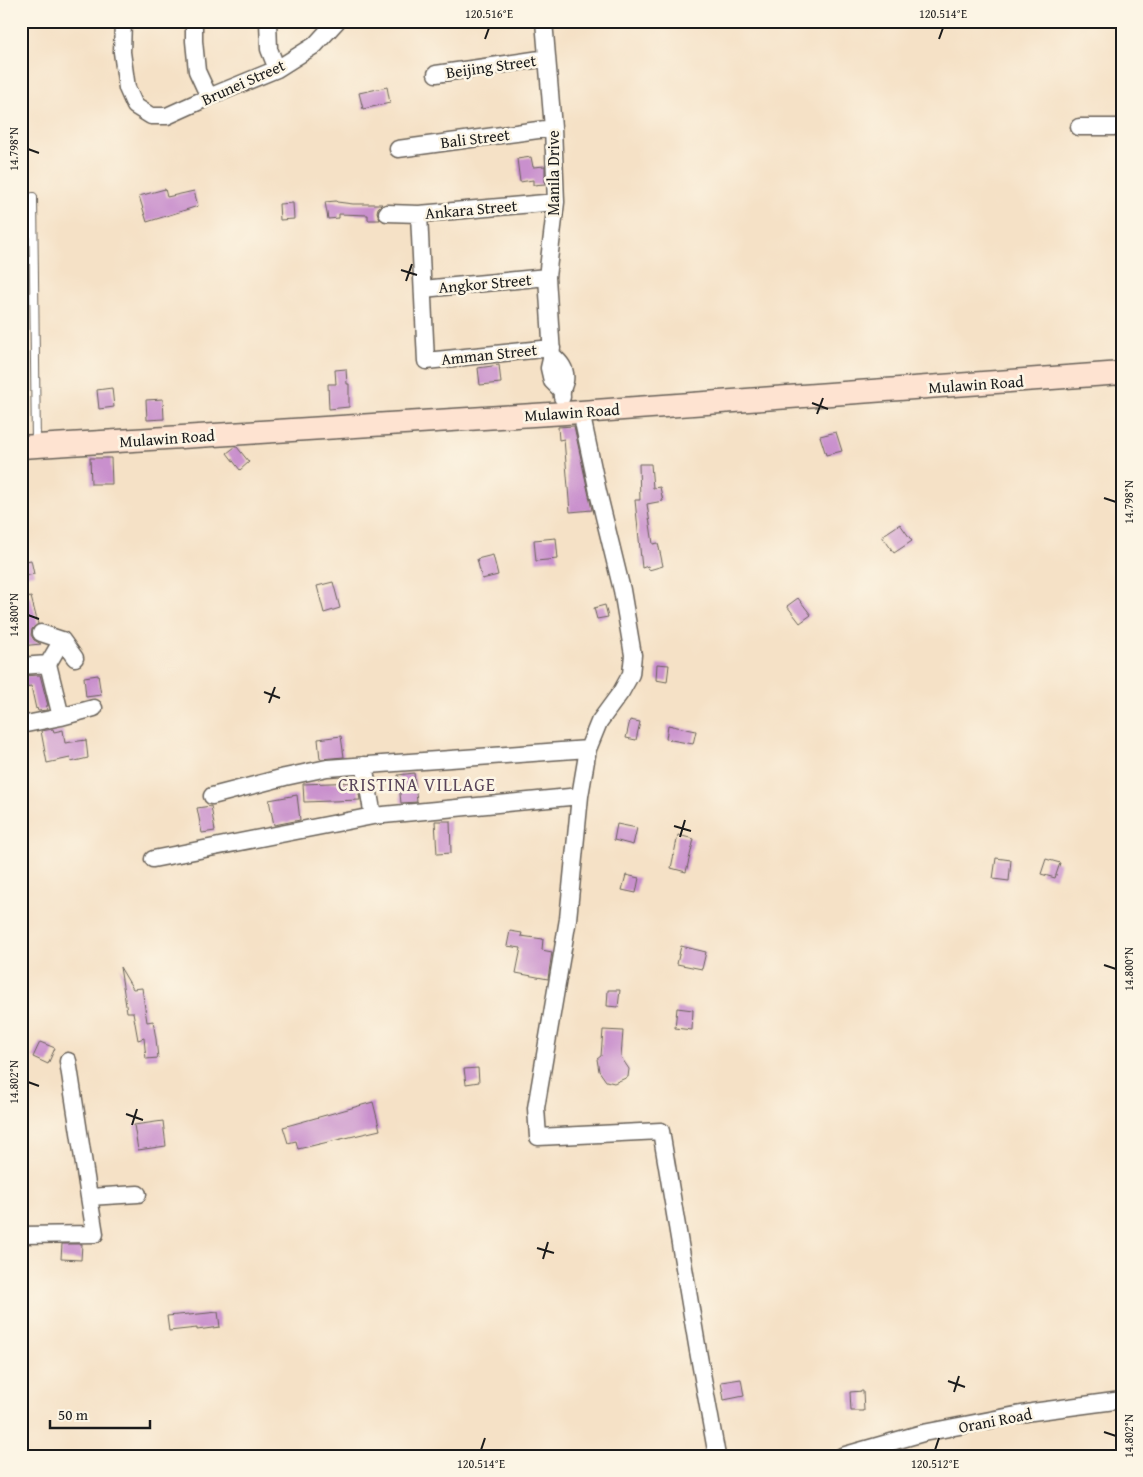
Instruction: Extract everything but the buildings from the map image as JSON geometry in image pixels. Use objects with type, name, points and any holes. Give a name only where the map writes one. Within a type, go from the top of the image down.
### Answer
[{"type":"main road","name":"Mulawin Road","points":[[29,446],[573,412],[1122,373]]},
{"type":"street","name":"Brunei Street","points":[[123,21],[122,52],[126,88],[135,106],[151,116],[167,116],[277,69],[315,45],[337,21]]},
{"type":"street","points":[[194,21],[197,71],[209,97]]},
{"type":"street","points":[[268,21],[269,49],[277,69]]},
{"type":"street","name":"Manila Drive","points":[[544,21],[553,128],[556,202],[547,277],[552,352],[549,368],[552,381],[561,390],[573,412],[598,492],[622,590],[633,655],[631,674],[621,692],[599,722],[588,748],[580,796],[568,919],[536,1108],[538,1137],[662,1131],[696,1342],[717,1456]]},
{"type":"street","name":"Beijing Street","points":[[436,74],[547,58]]},
{"type":"street","points":[[1079,127],[1122,127]]},
{"type":"street","name":"Bali Street","points":[[398,149],[553,128]]},
{"type":"street","name":"Ankara Street","points":[[387,213],[419,214],[556,202]]},
{"type":"street","points":[[419,214],[423,289]]},
{"type":"street","name":"Angkor Street","points":[[423,289],[547,277]]},
{"type":"street","name":"Amman Street","points":[[423,289],[426,361],[552,352]]},
{"type":"street","points":[[41,633],[62,640],[75,658]]},
{"type":"street","points":[[61,717],[48,664],[62,640]]},
{"type":"street","points":[[21,666],[48,664]]},
{"type":"street","points":[[21,725],[94,708]]},
{"type":"street","points":[[212,796],[327,768],[588,748]]},
{"type":"street","points":[[364,766],[373,816]]},
{"type":"street","points":[[153,859],[373,816],[580,796]]},
{"type":"street","points":[[21,1234],[95,1234],[68,1061]]},
{"type":"street","points":[[89,1197],[138,1194]]},
{"type":"street","name":"Orani Road","points":[[842,1456],[932,1432],[1032,1412],[1122,1400]]},
{"type":"lane","points":[[29,446],[32,198]]},
{"type":"district","name":"CRISTINA VILLAGE","points":[[417,785]]}]
